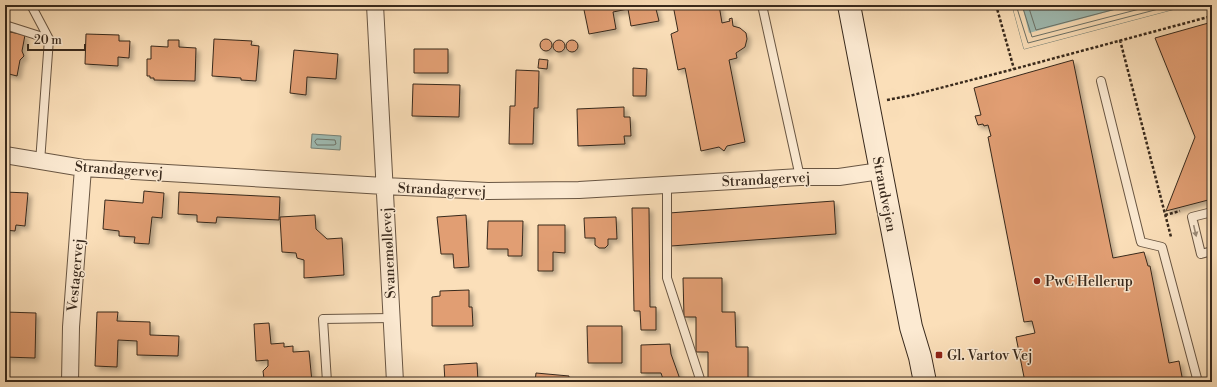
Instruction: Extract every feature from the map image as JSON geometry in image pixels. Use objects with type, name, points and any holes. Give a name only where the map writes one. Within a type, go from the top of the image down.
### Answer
[{"type":"street","name":"Svanemøllevej","points":[[375,5],[395,382]]},
{"type":"street","name":"Strandvejen","points":[[849,5],[911,327],[925,382]]},
{"type":"street","name":"Strandagervej","points":[[5,155],[83,168],[488,191],[579,190],[800,177],[838,177],[880,171]]},
{"type":"street","name":"Vestagervej","points":[[70,382],[71,327],[83,168]]},
{"type":"lane","points":[[31,5],[49,39],[40,162]]},
{"type":"lane","points":[[762,5],[800,177]]},
{"type":"lane","points":[[5,25],[49,39]]},
{"type":"lane","points":[[1100,82],[1141,242],[1162,247],[1198,382]]},
{"type":"lane","points":[[667,185],[667,278],[701,382]]},
{"type":"lane","points":[[1212,212],[1192,217],[1201,254],[1212,251]]},
{"type":"lane","points":[[327,382],[323,319],[391,318]]},
{"type":"path","points":[[996,5],[1014,69]]},
{"type":"path","points":[[869,103],[913,95],[1212,16]]},
{"type":"path","points":[[1120,40],[1172,239],[1162,247]]},
{"type":"path","points":[[1165,215],[1173,213]]},
{"type":"water","points":[[1012,5],[1190,5],[1024,49]]},
{"type":"water","points":[[312,134],[341,136],[340,150],[311,148]]},
{"type":"pier","points":[[1012,5],[1022,5],[1029,33],[1133,5],[1190,5],[1024,49]]},
{"type":"building","points":[[583,5],[655,5],[659,21],[631,26],[628,9],[613,12],[616,29],[589,34]]},
{"type":"building","points":[[673,5],[719,5],[722,23],[730,21],[729,19],[732,18],[733,26],[740,28],[746,33],[747,39],[745,47],[736,53],[737,58],[729,60],[745,142],[727,146],[724,151],[719,147],[701,151],[685,68],[678,70],[671,34],[678,31]]},
{"type":"building","points":[[1212,22],[1212,199],[1166,211],[1195,137],[1155,38]]},
{"type":"building","points":[[5,31],[25,35],[22,51],[24,56],[20,60],[17,76],[5,73]]},
{"type":"building","points":[[86,34],[119,35],[119,41],[130,41],[129,58],[118,57],[118,66],[85,64]]},
{"type":"building","points":[[214,39],[252,41],[251,45],[259,46],[256,81],[241,80],[241,78],[212,76]]},
{"type":"building","points":[[546,39],[550,41],[552,45],[550,49],[546,51],[542,49],[540,45],[542,41]]},
{"type":"building","points":[[168,40],[179,40],[179,47],[196,48],[195,81],[154,80],[154,78],[147,76],[147,59],[151,59],[151,46],[168,47]]},
{"type":"building","points":[[559,40],[563,42],[565,46],[563,50],[559,52],[555,50],[553,46],[555,42]]},
{"type":"building","points":[[572,40],[576,42],[578,46],[576,50],[572,52],[568,50],[566,46],[568,42]]},
{"type":"building","points":[[414,49],[448,49],[448,73],[414,73]]},
{"type":"building","points":[[294,50],[338,54],[336,79],[307,77],[306,95],[290,93]]},
{"type":"building","points":[[539,59],[548,60],[547,69],[538,68]]},
{"type":"building","points":[[1073,60],[1113,258],[1144,252],[1148,266],[1150,266],[1169,363],[1179,361],[1183,382],[1025,382],[1016,337],[1035,333],[1032,321],[1024,322],[988,137],[991,136],[988,125],[978,125],[975,116],[981,115],[974,88]]},
{"type":"building","points":[[633,68],[647,69],[646,96],[633,96]]},
{"type":"building","points":[[516,70],[539,71],[538,108],[534,108],[533,144],[509,144],[510,106],[515,106]]},
{"type":"building","points":[[413,84],[460,85],[459,117],[412,116]]},
{"type":"building","points":[[624,107],[624,117],[630,117],[631,136],[624,136],[625,144],[578,146],[577,109]]},
{"type":"building","points":[[144,191],[164,193],[162,218],[152,217],[149,244],[134,243],[135,237],[119,236],[119,231],[103,229],[105,200],[143,203]]},
{"type":"building","points":[[5,192],[28,193],[25,226],[16,225],[15,231],[5,230]]},
{"type":"building","points":[[179,192],[280,197],[279,220],[217,217],[216,223],[197,222],[197,215],[178,214]]},
{"type":"building","points":[[834,201],[836,234],[671,246],[669,213]]},
{"type":"building","points":[[632,208],[649,208],[650,307],[656,307],[656,330],[641,330],[640,311],[634,311]]},
{"type":"building","points":[[315,215],[316,229],[327,239],[342,238],[344,275],[304,278],[304,260],[297,258],[296,253],[282,252],[280,217]]},
{"type":"building","points":[[466,215],[469,267],[454,268],[453,254],[441,254],[437,217]]},
{"type":"building","points":[[616,217],[617,239],[608,239],[608,245],[605,248],[599,248],[595,245],[595,238],[585,238],[584,218]]},
{"type":"building","points":[[488,221],[523,221],[522,256],[508,256],[508,249],[487,249]]},
{"type":"building","points":[[538,225],[565,225],[565,253],[553,252],[553,271],[538,271]]},
{"type":"building","points":[[683,278],[722,278],[722,312],[735,312],[736,347],[748,347],[748,382],[708,382],[708,352],[696,352],[696,317],[684,317]]},
{"type":"building","points":[[469,290],[469,307],[472,307],[473,326],[432,326],[432,297],[440,296],[440,291]]},
{"type":"building","points":[[5,312],[36,313],[35,358],[5,357]]},
{"type":"building","points":[[97,312],[118,312],[117,321],[150,322],[150,335],[179,336],[178,356],[137,355],[137,341],[118,340],[117,367],[95,366]]},
{"type":"building","points":[[269,323],[271,344],[284,343],[284,347],[293,346],[293,352],[309,351],[312,382],[268,382],[264,379],[263,371],[268,366],[268,360],[256,361],[254,324]]},
{"type":"building","points":[[587,326],[622,326],[622,363],[588,363]]},
{"type":"building","points":[[670,344],[671,354],[681,382],[664,382],[661,373],[641,373],[641,345]]},
{"type":"building","points":[[477,363],[478,382],[445,382],[444,365]]},
{"type":"building","points":[[536,373],[569,376],[569,382],[535,382]]},
{"type":"place","name":"PwC Hellerup","points":[[1037,281]]},
{"type":"place","name":"Gl. Vartov Vej","points":[[939,355]]}]
